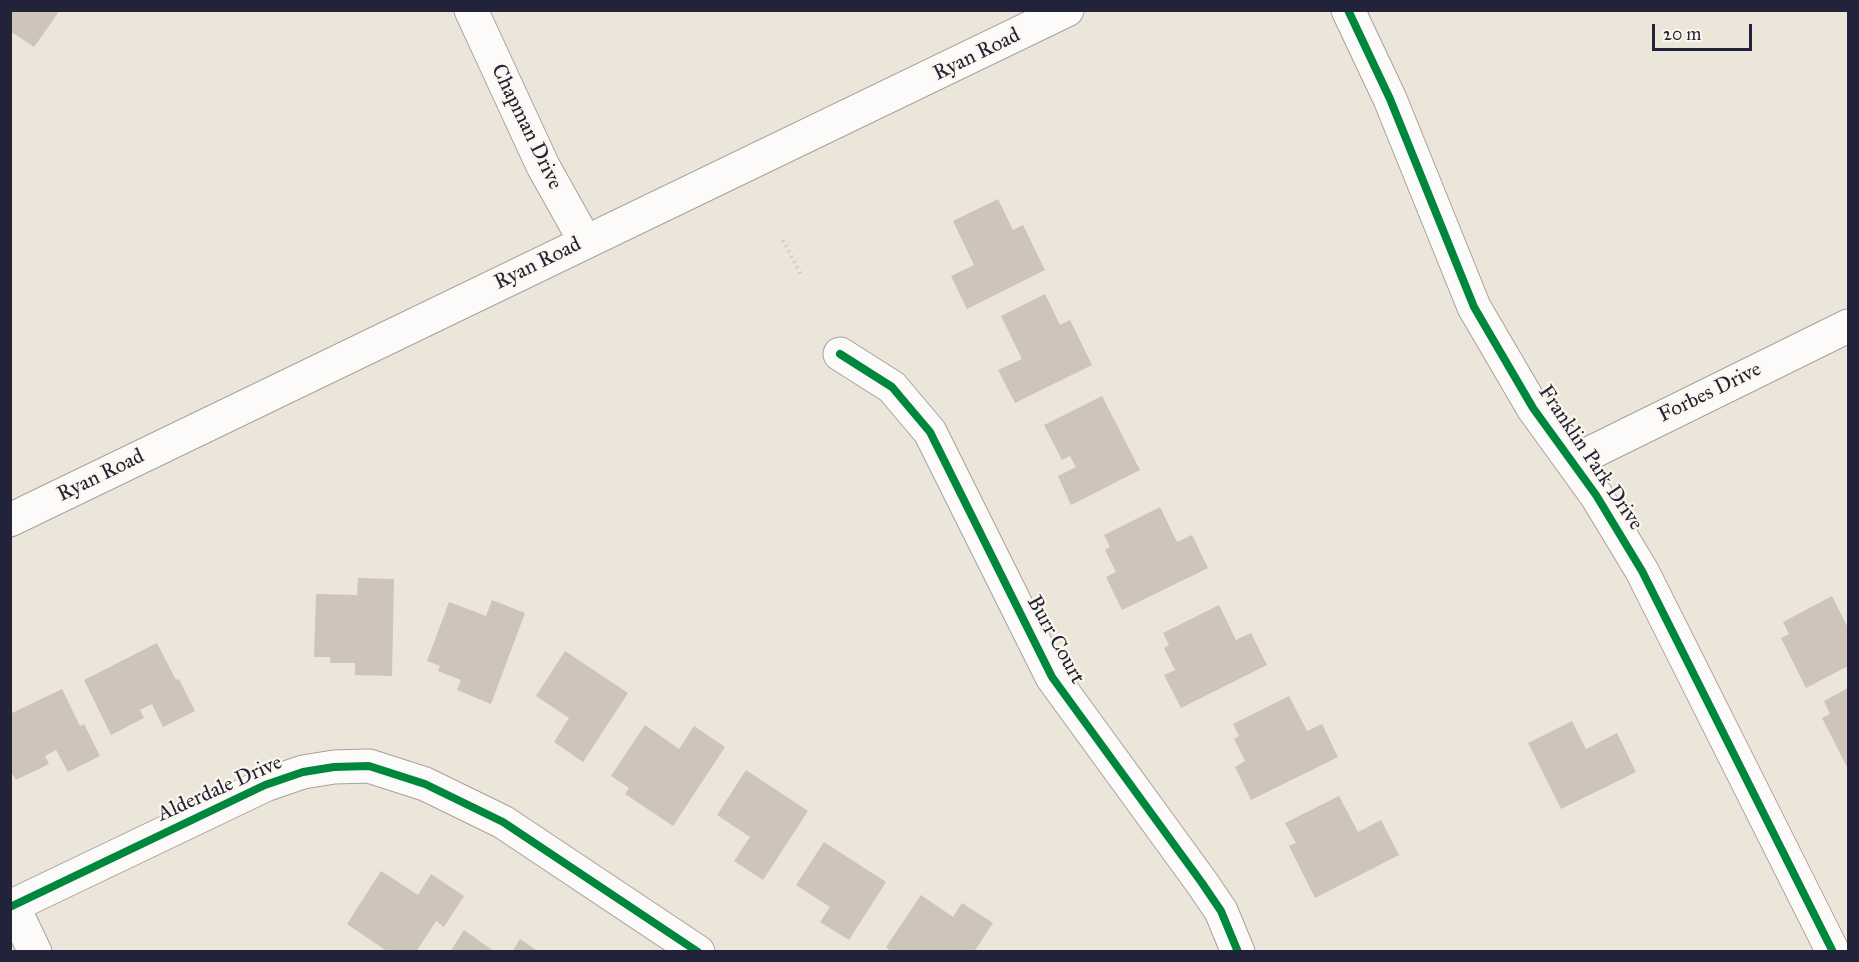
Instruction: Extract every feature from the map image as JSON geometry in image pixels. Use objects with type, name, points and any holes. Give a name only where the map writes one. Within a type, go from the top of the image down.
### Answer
[{"type":"street","name":"Chapman Drive","points":[[471,10],[543,166],[585,241]]},
{"type":"street","name":"Ryan Road","points":[[10,520],[1067,10]]},
{"type":"street","name":"Franklin Park Drive","points":[[1348,10],[1390,99],[1474,307],[1533,408],[1596,495],[1642,571],[1833,951]]},
{"type":"street","name":"Forbes Drive","points":[[1572,462],[1848,326]]},
{"type":"street","name":"Burr Court","points":[[840,354],[892,387],[930,432],[1052,676],[1221,911],[1238,951]]},
{"type":"street","name":"Alderdale Drive","points":[[12,907],[265,785],[303,772],[334,766],[369,766],[425,784],[494,817],[698,951]]},
{"type":"street","points":[[12,907],[35,951]]},
{"type":"path","points":[[783,240],[802,278]]},
{"type":"building","points":[[10,10],[55,10],[58,13],[34,47],[10,31]]},
{"type":"building","points":[[998,199],[1013,230],[1023,225],[1045,270],[967,309],[951,276],[974,265],[953,221]]},
{"type":"building","points":[[1045,294],[1060,325],[1070,320],[1092,365],[1015,403],[998,370],[1022,359],[1001,316]]},
{"type":"building","points":[[1102,396],[1140,470],[1071,505],[1058,476],[1076,467],[1070,456],[1062,460],[1044,425]]},
{"type":"building","points":[[1160,507],[1177,542],[1192,535],[1208,568],[1122,610],[1106,577],[1116,572],[1105,550],[1110,547],[1104,535]]},
{"type":"building","points":[[358,578],[394,579],[392,676],[355,675],[355,663],[330,663],[330,657],[314,657],[316,594],[357,595]]},
{"type":"building","points":[[1832,596],[1848,628],[1848,666],[1806,688],[1781,638],[1789,634],[1783,622]]},
{"type":"building","points":[[492,600],[525,613],[491,704],[457,690],[461,680],[438,671],[440,666],[427,661],[449,602],[486,616]]},
{"type":"building","points":[[1219,605],[1236,640],[1251,633],[1267,665],[1181,708],[1164,675],[1175,670],[1164,648],[1169,645],[1163,633]]},
{"type":"building","points":[[157,643],[195,711],[163,727],[152,704],[140,710],[144,718],[111,735],[84,680]]},
{"type":"building","points":[[565,651],[628,693],[583,762],[554,742],[569,718],[536,696]]},
{"type":"building","points":[[1848,688],[1847,767],[1822,718],[1830,714],[1824,701]]},
{"type":"building","points":[[62,689],[80,726],[84,724],[100,756],[68,772],[56,750],[45,756],[49,764],[16,780],[10,770],[10,714]]},
{"type":"building","points":[[1289,696],[1307,731],[1322,724],[1338,757],[1251,800],[1235,767],[1245,761],[1234,739],[1239,736],[1233,724]]},
{"type":"building","points":[[1572,721],[1586,749],[1617,733],[1636,772],[1561,809],[1528,743]]},
{"type":"building","points":[[645,725],[679,749],[694,726],[725,747],[673,826],[625,794],[629,788],[611,776]]},
{"type":"building","points":[[746,770],[808,811],[763,880],[734,861],[750,837],[717,815]]},
{"type":"building","points":[[1339,796],[1358,832],[1381,820],[1399,855],[1315,898],[1289,846],[1296,843],[1285,823]]},
{"type":"building","points":[[824,842],[886,882],[849,940],[820,922],[830,907],[796,885]]},
{"type":"building","points":[[381,871],[418,895],[431,874],[464,896],[444,927],[436,921],[416,952],[388,952],[347,924]]},
{"type":"building","points":[[921,895],[953,917],[962,903],[993,923],[974,952],[892,952],[886,947]]},
{"type":"building","points":[[464,930],[495,952],[450,952]]},
{"type":"building","points":[[520,939],[539,952],[512,952]]},
{"type":"cycle path","points":[[1348,10],[1390,99],[1474,307],[1533,408],[1596,495],[1642,571],[1833,952]]},
{"type":"cycle path","points":[[840,354],[892,387],[930,432],[1052,677],[1221,911],[1238,952]]},
{"type":"cycle path","points":[[10,907],[265,785],[303,772],[334,767],[369,766],[425,784],[503,822],[698,952]]}]
